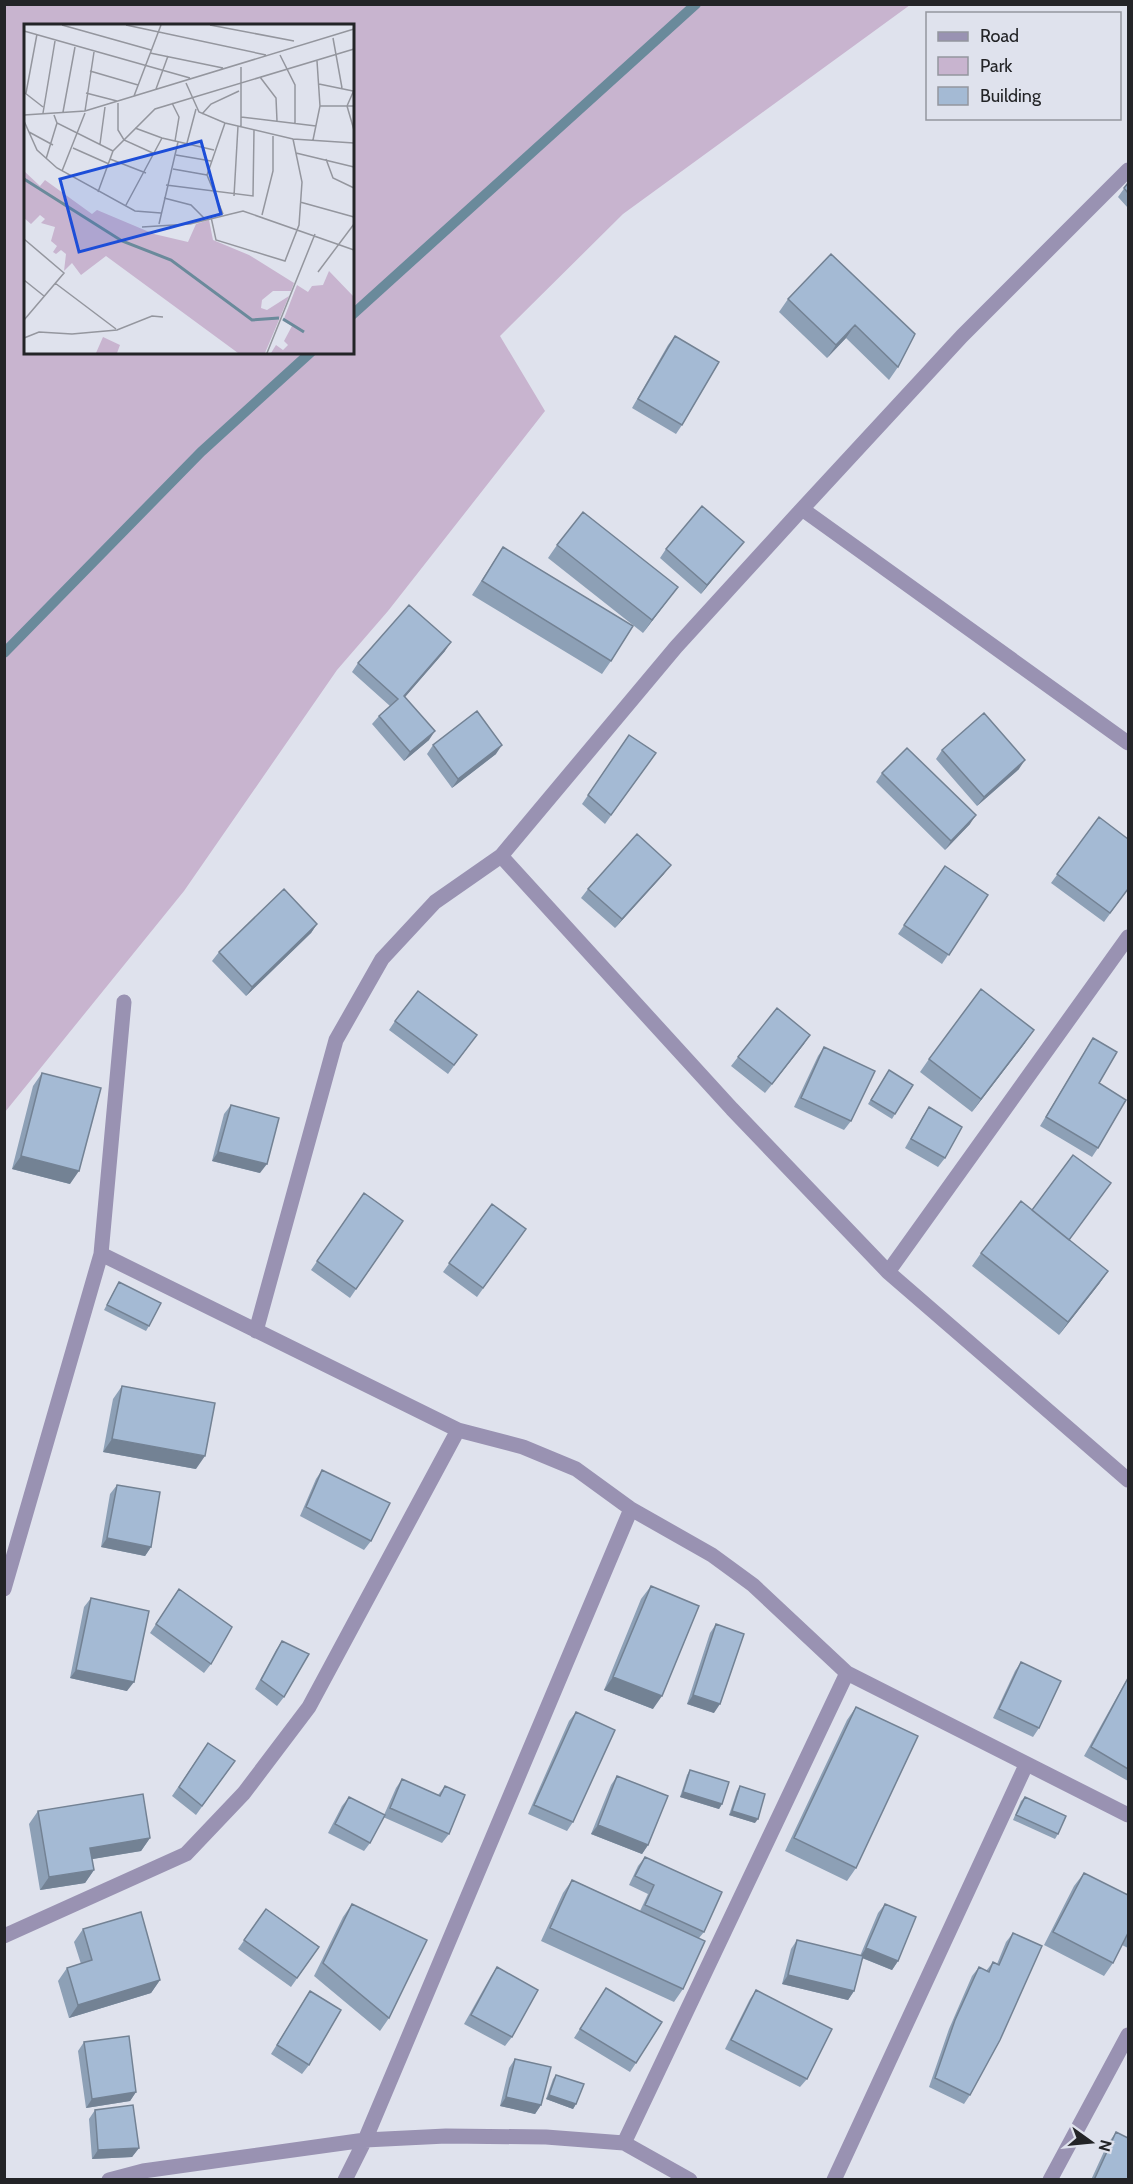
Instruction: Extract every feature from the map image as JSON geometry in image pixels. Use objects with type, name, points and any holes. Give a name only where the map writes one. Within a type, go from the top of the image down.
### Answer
[{"type":"street","points":[[255,1330],[336,1040],[382,959],[435,902],[501,856],[676,647],[802,509],[962,336],[1128,171]]},
{"type":"street","points":[[802,509],[1128,743]]},
{"type":"street","points":[[501,856],[732,1109],[888,1272],[1124,1476],[1128,1460]]},
{"type":"street","points":[[888,1272],[1128,937]]},
{"type":"street","points":[[4,1589],[101,1254],[124,1002]]},
{"type":"street","points":[[101,1254],[458,1430],[523,1447],[576,1469],[631,1509],[712,1555],[753,1585],[847,1673],[1128,1815]]},
{"type":"street","points":[[4,1936],[186,1854],[244,1793],[309,1707],[458,1430]]},
{"type":"street","points":[[345,2180],[365,2140],[631,1509]]},
{"type":"street","points":[[624,2144],[847,1673]]},
{"type":"street","points":[[834,2180],[1026,1765]]},
{"type":"street","points":[[1050,2180],[1128,2035]]},
{"type":"street","points":[[109,2180],[143,2171],[365,2140],[446,2136],[546,2137],[624,2144],[690,2180]]},
{"type":"green space","points":[[5,4],[910,5],[623,214],[500,336],[545,411],[388,611],[337,670],[184,891],[5,1112]]},
{"type":"building","points":[[831,254],[915,334],[898,367],[855,325],[836,345],[788,299]]},
{"type":"building","points":[[675,336],[719,362],[682,425],[638,399]]},
{"type":"building","points":[[702,506],[744,542],[707,585],[666,549]]},
{"type":"building","points":[[583,512],[678,587],[652,620],[557,545]]},
{"type":"building","points":[[503,547],[633,626],[611,661],[482,581]]},
{"type":"building","points":[[409,605],[451,642],[404,696],[435,731],[410,752],[379,716],[398,699],[358,663]]},
{"type":"building","points":[[477,711],[502,745],[458,779],[433,745]]},
{"type":"building","points":[[984,713],[1025,760],[984,797],[942,750]]},
{"type":"building","points":[[629,735],[656,753],[611,815],[588,795]]},
{"type":"building","points":[[907,748],[976,815],[951,841],[882,773]]},
{"type":"building","points":[[1099,817],[1128,839],[1128,889],[1110,913],[1057,874]]},
{"type":"building","points":[[637,834],[671,865],[622,919],[588,889]]},
{"type":"building","points":[[945,866],[988,895],[949,955],[904,925]]},
{"type":"building","points":[[284,889],[317,924],[252,987],[219,952]]},
{"type":"building","points":[[981,989],[1034,1030],[981,1099],[929,1059]]},
{"type":"building","points":[[418,991],[477,1035],[454,1065],[395,1021]]},
{"type":"building","points":[[777,1008],[810,1035],[772,1084],[738,1057]]},
{"type":"building","points":[[1093,1038],[1117,1052],[1099,1083],[1126,1100],[1098,1148],[1046,1117]]},
{"type":"building","points":[[824,1047],[875,1071],[851,1121],[801,1098]]},
{"type":"building","points":[[889,1070],[913,1085],[895,1114],[871,1100]]},
{"type":"building","points":[[42,1073],[101,1088],[79,1171],[21,1156]]},
{"type":"building","points":[[231,1105],[279,1118],[267,1164],[218,1152]]},
{"type":"building","points":[[929,1107],[962,1127],[945,1158],[911,1139]]},
{"type":"building","points":[[1073,1155],[1111,1183],[1069,1240],[1032,1210]]},
{"type":"building","points":[[364,1193],[403,1221],[356,1289],[317,1261]]},
{"type":"building","points":[[1021,1201],[1108,1271],[1068,1322],[981,1253]]},
{"type":"building","points":[[492,1204],[526,1229],[483,1288],[449,1263]]},
{"type":"building","points":[[119,1282],[161,1303],[149,1326],[107,1305]]},
{"type":"building","points":[[122,1386],[215,1403],[205,1456],[112,1439]]},
{"type":"building","points":[[322,1470],[390,1503],[371,1541],[306,1507]]},
{"type":"building","points":[[117,1485],[160,1492],[151,1547],[107,1538]]},
{"type":"building","points":[[651,1586],[699,1606],[662,1696],[613,1677]]},
{"type":"building","points":[[179,1589],[232,1627],[211,1664],[156,1624]]},
{"type":"building","points":[[91,1598],[149,1611],[134,1682],[76,1670]]},
{"type":"building","points":[[716,1624],[744,1634],[720,1704],[693,1695]]},
{"type":"building","points":[[282,1641],[309,1654],[284,1697],[261,1680]]},
{"type":"building","points":[[1021,1662],[1061,1681],[1039,1728],[999,1709]]},
{"type":"building","points":[[1128,1678],[1128,1769],[1091,1747]]},
{"type":"building","points":[[856,1707],[918,1736],[856,1868],[794,1838]]},
{"type":"building","points":[[576,1712],[615,1730],[573,1822],[534,1805]]},
{"type":"building","points":[[208,1743],[235,1761],[202,1806],[179,1787]]},
{"type":"building","points":[[690,1770],[729,1782],[722,1804],[683,1792]]},
{"type":"building","points":[[617,1776],[668,1796],[648,1845],[598,1825]]},
{"type":"building","points":[[402,1779],[440,1796],[445,1786],[465,1795],[449,1834],[390,1808]]},
{"type":"building","points":[[740,1786],[765,1794],[758,1819],[732,1811]]},
{"type":"building","points":[[143,1794],[150,1838],[90,1848],[94,1870],[49,1877],[38,1811]]},
{"type":"building","points":[[349,1797],[385,1815],[370,1843],[335,1824]]},
{"type":"building","points":[[1025,1797],[1066,1816],[1058,1834],[1016,1815]]},
{"type":"building","points":[[645,1857],[722,1892],[704,1932],[645,1905],[654,1885],[635,1876]]},
{"type":"building","points":[[1084,1873],[1128,1895],[1128,1933],[1113,1963],[1053,1932]]},
{"type":"building","points":[[572,1880],[705,1941],[683,1989],[550,1928]]},
{"type":"building","points":[[352,1904],[427,1940],[389,2018],[323,1963]]},
{"type":"building","points":[[885,1904],[916,1917],[898,1961],[866,1948]]},
{"type":"building","points":[[266,1909],[319,1947],[297,1978],[244,1940]]},
{"type":"building","points":[[141,1912],[160,1980],[78,2005],[67,1968],[92,1960],[83,1929]]},
{"type":"building","points":[[1013,1933],[1042,1946],[1000,2040],[970,2095],[935,2078],[955,2020],[979,1967],[989,1972],[993,1962],[999,1965]]},
{"type":"building","points":[[797,1940],[863,1956],[854,1991],[788,1975]]},
{"type":"building","points":[[497,1967],[538,1990],[512,2037],[471,2015]]},
{"type":"building","points":[[606,1988],[662,2022],[636,2063],[580,2029]]},
{"type":"building","points":[[756,1990],[832,2029],[807,2079],[731,2040]]},
{"type":"building","points":[[310,1991],[341,2010],[309,2065],[277,2045]]},
{"type":"building","points":[[129,2036],[136,2092],[92,2099],[84,2042]]},
{"type":"building","points":[[515,2059],[551,2067],[541,2105],[506,2097]]},
{"type":"building","points":[[556,2075],[584,2084],[576,2104],[549,2095]]},
{"type":"building","points":[[133,2105],[139,2148],[98,2150],[95,2110]]},
{"type":"building","points":[[1116,2132],[1128,2138],[1128,2180],[1094,2180]]},
{"type":"waterway","points":[[354,313],[696,4]]},
{"type":"waterway","points":[[4,653],[201,452],[309,354]]}]
